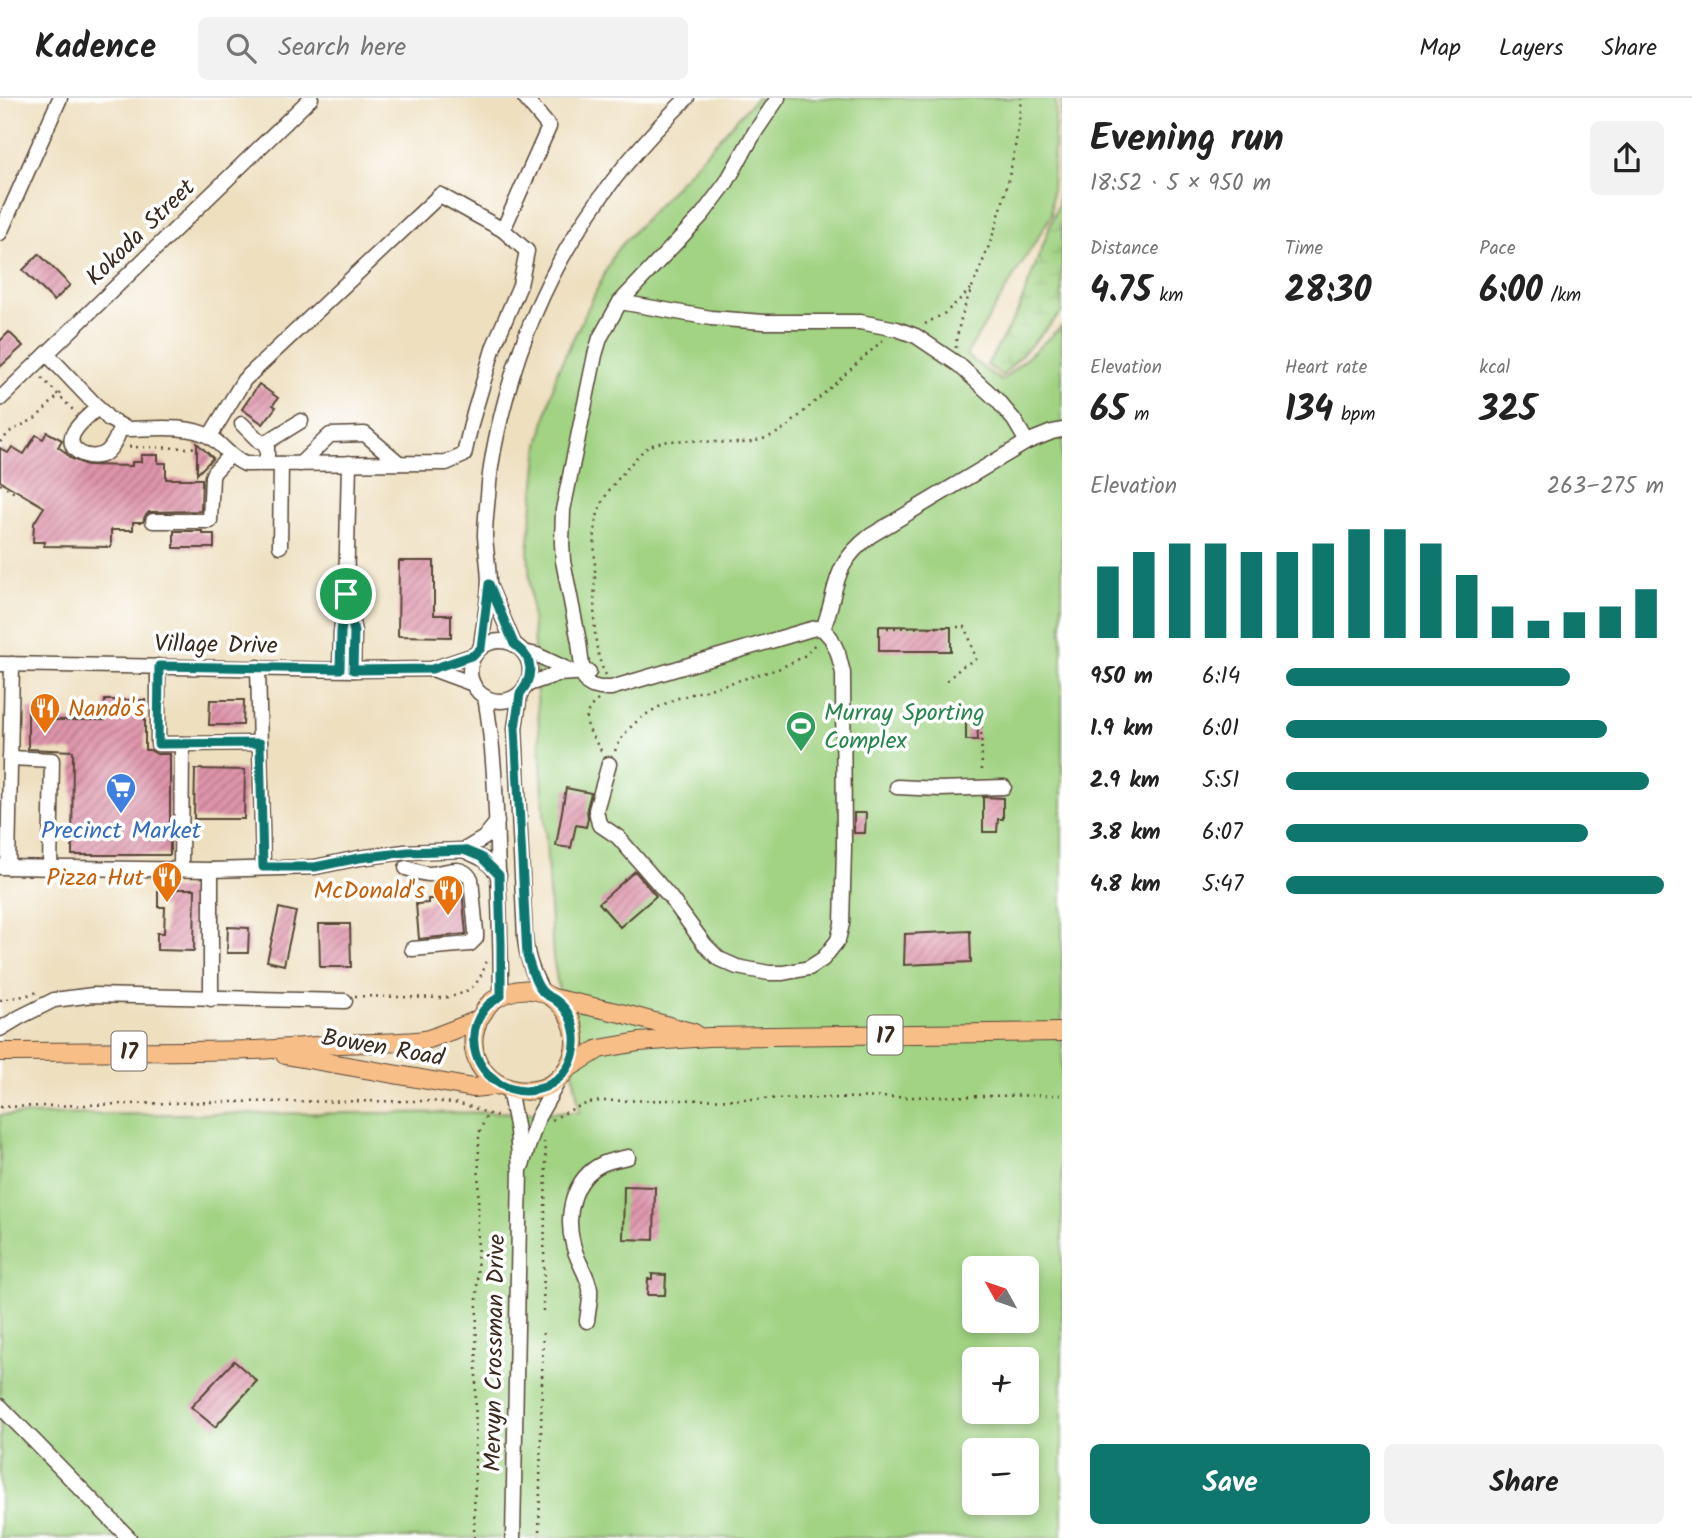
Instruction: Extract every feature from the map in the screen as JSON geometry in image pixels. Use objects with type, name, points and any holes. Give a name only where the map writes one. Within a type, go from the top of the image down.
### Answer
[{"type":"main road","name":"Bowen Road","points":[[504,1087],[488,1075],[479,1063],[474,1048],[474,1033],[479,1018],[488,1005],[514,991],[529,990],[708,1037]]},
{"type":"main road","points":[[548,995],[563,1007],[575,1030],[573,1057],[564,1073]]},
{"type":"main road","name":"Bowen Road","points":[[0,1052],[258,1050],[427,1040],[479,1018]]},
{"type":"main road","name":"Bowen Road","points":[[258,1050],[473,1088],[504,1087],[523,1091],[549,1085],[599,1049],[639,1042],[708,1037],[1062,1032]]},
{"type":"street","points":[[0,233],[60,98]]},
{"type":"street","name":"Kokoda Street","points":[[0,399],[311,98]]},
{"type":"street","points":[[503,230],[549,127],[525,98]]},
{"type":"street","points":[[582,672],[558,674],[503,701],[493,701],[485,697],[473,684],[470,664],[477,651],[489,584],[485,536],[489,481],[499,425],[514,366],[535,310],[558,262],[620,170],[687,98]]},
{"type":"street","points":[[609,764],[596,810],[598,824],[618,837],[670,897],[712,953],[737,967],[769,973],[796,971],[823,960],[834,947],[842,925],[843,673],[835,645],[822,629],[816,628],[610,687],[592,686],[582,672],[579,642],[563,561],[562,518],[600,338],[620,302],[702,215],[726,183],[760,123],[778,98]]},
{"type":"street","points":[[47,354],[109,419],[121,426],[127,429],[190,429],[210,436],[230,455],[245,464],[446,463],[464,455],[494,346],[520,285],[527,251],[503,230],[440,195],[244,380],[210,436]]},
{"type":"street","points":[[620,302],[711,318],[764,322],[860,322],[916,336],[959,365],[997,400],[1014,420],[1027,442]]},
{"type":"street","points":[[97,407],[73,433],[72,444],[80,455],[96,457],[109,451],[121,426]]},
{"type":"street","points":[[242,424],[260,442],[267,442],[301,421]]},
{"type":"street","points":[[822,629],[839,573],[859,545],[1027,442],[1062,430]]},
{"type":"street","points":[[300,464],[330,435],[365,434],[398,463]]},
{"type":"street","points":[[267,442],[274,464],[279,546]]},
{"type":"street","points":[[153,521],[210,521],[212,477],[230,455]]},
{"type":"street","points":[[346,669],[354,632],[346,594],[349,463]]},
{"type":"street","points":[[489,584],[519,648],[528,659],[530,668],[515,728],[525,937],[533,974],[548,995]]},
{"type":"street","points":[[477,651],[488,643],[497,641],[582,672]]},
{"type":"street","name":"Village Drive","points":[[432,669],[477,651]]},
{"type":"street","points":[[6,664],[10,758],[4,867],[211,870],[315,867],[405,852],[464,850],[485,860],[499,875]]},
{"type":"street","name":"Village Drive","points":[[6,664],[432,669],[473,684]]},
{"type":"street","points":[[159,666],[158,744],[260,743]]},
{"type":"street","points":[[258,667],[263,867]]},
{"type":"street","points":[[485,697],[491,725],[497,822],[501,996]]},
{"type":"street","points":[[181,869],[182,744]]},
{"type":"street","points":[[10,758],[52,760],[50,867]]},
{"type":"street","points":[[897,787],[1004,787]]},
{"type":"street","points":[[464,850],[484,838],[497,822]]},
{"type":"street","points":[[407,868],[426,874],[457,869],[467,872],[471,879],[476,932],[475,940],[470,944],[412,949]]},
{"type":"street","points":[[211,870],[211,999]]},
{"type":"street","points":[[0,1029],[54,1000],[93,995],[211,999],[349,998]]},
{"type":"street","name":"Mervyn Crossman Drive","points":[[520,1170],[538,1117],[564,1073]]},
{"type":"street","name":"Mervyn Crossman Drive","points":[[504,1087],[516,1131],[520,1170],[513,1538]]},
{"type":"street","points":[[587,1321],[589,1283],[572,1241],[573,1200],[583,1179],[593,1169],[603,1163],[628,1157]]},
{"type":"street","points":[[0,1406],[129,1538]]},
{"type":"path","points":[[959,365],[956,348],[958,333],[992,237],[1020,119],[1021,98]]},
{"type":"path","points":[[609,764],[586,719],[588,710],[610,687],[598,654],[594,553],[595,521],[612,486],[639,455],[655,444],[677,441],[744,443],[772,437],[898,330],[926,324],[945,313],[974,286]]},
{"type":"path","points":[[0,442],[11,431],[36,418],[73,382]]},
{"type":"path","points":[[0,491],[2,485],[18,495]]},
{"type":"path","points":[[887,628],[966,627],[976,659],[963,666],[944,683]]},
{"type":"path","points":[[609,764],[624,734],[645,714],[675,699],[778,668],[801,658],[812,648],[822,629]]},
{"type":"path","points":[[981,719],[983,787]]},
{"type":"path","points":[[349,998],[456,996],[472,989],[479,980],[488,953]]},
{"type":"path","points":[[0,1000],[45,990]]},
{"type":"path","points":[[474,1538],[479,1138],[487,1114]]},
{"type":"path","points":[[548,1126],[553,1121]]},
{"type":"path","points":[[543,1311],[546,1163],[544,1141]]},
{"type":"path","points":[[540,1538],[543,1328]]},
{"type":"green space","name":"Murray Sporting Complex","points":[[756,98],[1056,98],[1051,216],[966,355],[1001,381],[1062,326],[1062,1538],[0,1538],[0,1115],[580,1112],[553,957],[528,550],[539,445],[557,372],[615,252]]},
{"type":"green space","points":[[1061,98],[1062,312],[1002,376],[987,365],[1018,311],[1058,205]]},
{"type":"building","points":[[39,254],[70,285],[54,301],[23,270]]},
{"type":"building","points":[[9,332],[23,346],[0,367],[0,341]]},
{"type":"building","points":[[259,384],[278,398],[273,405],[276,407],[263,424],[242,409]]},
{"type":"building","points":[[47,432],[62,440],[58,447],[70,458],[86,465],[132,466],[132,462],[141,462],[141,455],[158,455],[158,463],[166,463],[166,479],[202,479],[201,511],[149,512],[143,522],[133,522],[133,530],[111,530],[111,547],[44,546],[45,542],[33,542],[34,523],[44,507],[0,481],[0,448],[8,453],[12,447],[24,454],[36,435],[43,439]]},
{"type":"building","points":[[197,443],[213,458],[197,474]]},
{"type":"building","points":[[174,531],[214,534],[214,548],[174,548]]},
{"type":"building","points":[[399,561],[434,561],[434,615],[451,615],[451,637],[398,636]]},
{"type":"building","points":[[879,626],[951,627],[951,651],[879,651]]},
{"type":"building","name":"Precinct Market","points":[[105,700],[145,700],[145,750],[170,754],[170,855],[72,855],[73,751],[28,749],[28,709],[47,709],[47,720],[105,720]]},
{"type":"building","points":[[210,700],[244,700],[243,725],[209,725]]},
{"type":"building","points":[[977,715],[978,740],[966,740],[966,716]]},
{"type":"building","points":[[195,769],[245,770],[244,819],[194,819]]},
{"type":"building","points":[[566,788],[591,793],[586,827],[576,825],[571,848],[556,846]]},
{"type":"building","points":[[983,797],[1003,798],[1003,819],[998,819],[997,832],[983,832]]},
{"type":"building","points":[[854,813],[866,813],[865,833],[854,833]]},
{"type":"building","points":[[635,871],[656,896],[620,927],[599,903]]},
{"type":"building","points":[[158,889],[195,889],[194,951],[157,950],[157,933],[164,933],[165,907],[158,907]]},
{"type":"building","name":"McDonald's","points":[[462,891],[466,934],[419,939],[416,904],[436,899],[435,893]]},
{"type":"building","points":[[279,908],[296,912],[284,965],[267,961]]},
{"type":"building","points":[[319,924],[350,924],[351,967],[320,967]]},
{"type":"building","points":[[228,927],[249,928],[248,953],[227,953]]},
{"type":"building","points":[[970,931],[971,962],[904,965],[905,934]]},
{"type":"building","points":[[624,1186],[655,1187],[654,1240],[623,1239]]},
{"type":"building","points":[[652,1274],[666,1275],[665,1295],[647,1295],[648,1279],[652,1279]]},
{"type":"building","points":[[234,1361],[257,1381],[215,1427],[191,1407]]},
{"type":"place","name":"Nando's","points":[[45,735]]},
{"type":"place","name":"Murray Sporting Complex","points":[[801,753]]},
{"type":"place","name":"Precinct Market","points":[[121,815]]},
{"type":"place","name":"Pizza Hut","points":[[167,904]]},
{"type":"place","name":"McDonald's","points":[[448,917]]},
{"type":"route","points":[[489,584],[514,644],[528,659],[529,677],[520,694],[515,728],[527,956],[543,993],[563,1007],[575,1030],[573,1057],[567,1069],[549,1085],[523,1091],[500,1085],[479,1063],[474,1048],[474,1033],[479,1018],[488,1005],[501,996],[499,875],[485,860],[464,850],[405,852],[315,867],[263,867],[260,743],[158,744],[159,666],[340,669],[346,594],[354,632],[353,670],[432,669],[474,655],[481,648],[489,584]]}]
